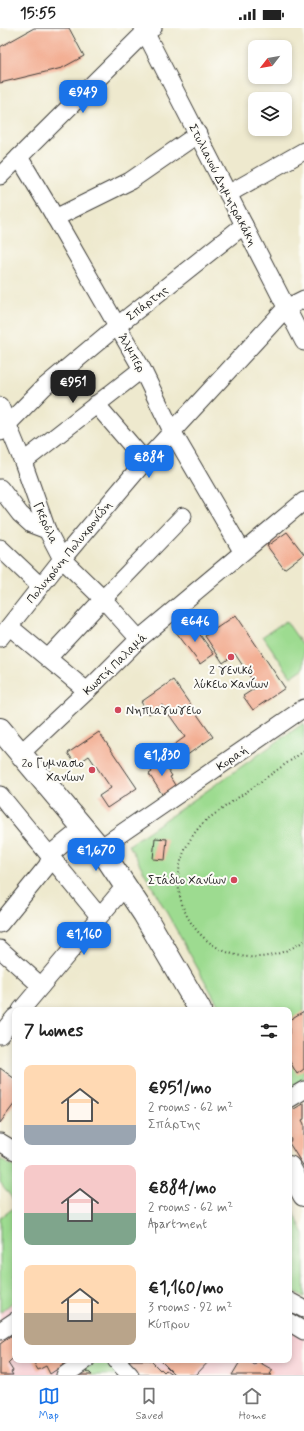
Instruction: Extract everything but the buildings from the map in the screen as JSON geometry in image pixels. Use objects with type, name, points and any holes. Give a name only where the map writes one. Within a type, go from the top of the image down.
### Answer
[{"type":"main road","points":[[0,729],[100,848],[126,885],[198,1007]]},
{"type":"main road","points":[[292,1173],[304,1195]]},
{"type":"street","name":"Στυλιανού Δημητρακάκη","points":[[147,29],[244,226],[304,342]]},
{"type":"street","points":[[0,176],[147,29]]},
{"type":"street","points":[[55,218],[130,181],[198,134]]},
{"type":"street","points":[[228,194],[304,151]]},
{"type":"street","name":"Άλμπερ","points":[[19,157],[142,369],[172,431],[242,551]]},
{"type":"street","name":"Σπάρτης","points":[[4,428],[43,388],[117,326],[244,226]]},
{"type":"street","points":[[286,308],[304,299]]},
{"type":"street","name":"Πολυχρόνη Πολυχρονίδη","points":[[5,633],[40,586],[145,461],[286,308]]},
{"type":"street","points":[[23,462],[142,369]]},
{"type":"street","points":[[96,404],[145,461]]},
{"type":"street","name":"Γκερόλα","points":[[0,406],[4,428],[23,462],[47,530],[62,559],[103,599],[139,639]]},
{"type":"street","points":[[0,488],[20,514],[31,524],[47,530]]},
{"type":"street","name":"Κωστή Παλαμά","points":[[21,753],[87,691],[139,639],[242,551],[304,501]]},
{"type":"street","points":[[48,658],[183,516]]},
{"type":"street","points":[[0,548],[40,586]]},
{"type":"street","points":[[5,633],[48,658],[87,691]]},
{"type":"street","name":"Κοραή","points":[[100,848],[304,708]]},
{"type":"street","points":[[0,795],[99,916]]},
{"type":"street","points":[[0,924],[47,866],[53,852],[83,828]]},
{"type":"street","points":[[24,1007],[126,885]]},
{"type":"street","points":[[0,949],[41,986]]},
{"type":"street","points":[[0,1035],[12,1021]]},
{"type":"street","points":[[292,1097],[304,1090]]},
{"type":"street","points":[[0,1142],[12,1149]]},
{"type":"street","points":[[292,1303],[304,1310]]},
{"type":"street","points":[[0,1331],[12,1323]]},
{"type":"street","points":[[292,1324],[304,1331]]},
{"type":"street","points":[[65,1375],[82,1363]]},
{"type":"street","points":[[119,1363],[130,1375]]},
{"type":"path","points":[[304,751],[205,821],[197,829],[185,848],[180,864],[178,881],[182,904],[192,924],[207,941],[227,952],[250,958],[267,957],[284,953],[304,941]]},
{"type":"shaded area","points":[[12,1303],[12,1363],[292,1363],[292,1330],[304,1337],[304,1375],[0,1375],[0,1313]]},
{"type":"green space","points":[[286,621],[304,647],[304,668],[291,677],[263,636]]},
{"type":"green space","name":"Στάδιο Χανίων","points":[[304,723],[304,1081],[292,1088],[292,1007],[219,1007],[129,845]]},
{"type":"green space","points":[[0,1159],[12,1166],[12,1198],[0,1182]]},
{"type":"green space","points":[[12,1209],[12,1303],[0,1313],[0,1218]]},
{"type":"green space","points":[[292,1209],[304,1234],[304,1297],[292,1290]]},
{"type":"green space","points":[[86,1363],[110,1363],[122,1375],[91,1375],[81,1367]]},
{"type":"place","name":"2 γενικό λύκειο Χανίων","points":[[231,657]]},
{"type":"place","name":"Νηπιαγωγειο","points":[[118,710]]},
{"type":"place","name":"2ο Γυμνασιο Χανίων","points":[[92,770]]},
{"type":"place","name":"Στάδιο Χανίων","points":[[234,880]]}]
